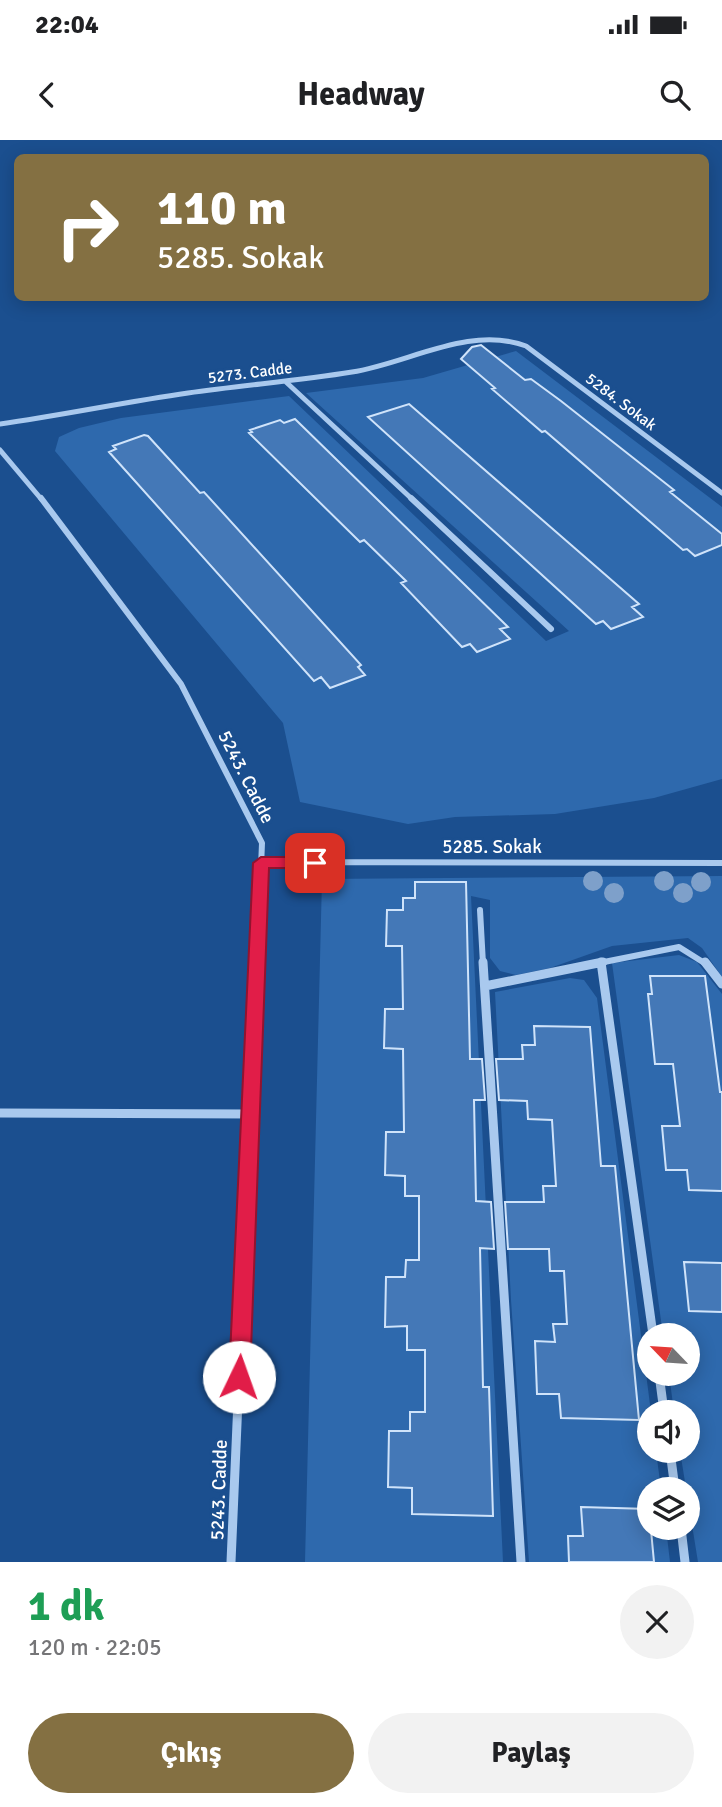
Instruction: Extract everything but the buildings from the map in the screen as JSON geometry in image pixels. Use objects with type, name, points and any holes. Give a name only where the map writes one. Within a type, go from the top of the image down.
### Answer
[{"type":"street","name":"5273. Cadde","points":[[0,424],[162,397],[286,382],[385,366],[440,347],[501,338]]},
{"type":"street","name":"5284. Sokak","points":[[501,338],[515,340],[526,346],[722,494]]},
{"type":"street","points":[[286,382],[551,629]]},
{"type":"street","name":"5243. Cadde","points":[[0,450],[23,475],[181,684],[262,843],[231,1562]]},
{"type":"street","name":"5285. Sokak","points":[[261,863],[722,863]]},
{"type":"street","points":[[480,910],[521,1562]]},
{"type":"street","points":[[485,986],[679,947],[704,961],[722,984]]},
{"type":"street","points":[[601,962],[651,1323]]},
{"type":"street","points":[[0,1112],[251,1114]]},
{"type":"street","points":[[682,1540],[685,1562]]},
{"type":"shaded area","points":[[516,351],[722,507],[722,779],[654,798],[555,814],[455,817],[408,824],[300,802],[283,723],[55,451],[59,437],[79,428],[121,418],[289,396],[546,641],[569,631],[306,393],[423,378]]},
{"type":"shaded area","points":[[722,876],[722,977],[702,948],[688,938],[612,946],[550,968],[516,975],[500,971],[490,958],[490,900],[471,896],[503,1562],[305,1562],[322,879]]},
{"type":"shaded area","points":[[679,955],[697,962],[722,994],[722,1562],[698,1562],[694,1540],[700,1540],[700,1477],[684,1477],[682,1463],[700,1463],[700,1400],[672,1400],[671,1386],[700,1386],[700,1323],[661,1323],[612,963]]},
{"type":"shaded area","points":[[570,978],[584,980],[597,998],[639,1323],[637,1323],[637,1386],[648,1386],[649,1400],[637,1400],[637,1463],[658,1463],[659,1477],[637,1477],[637,1540],[667,1540],[670,1562],[529,1562],[511,1300],[495,992]]},
{"type":"route","points":[[239,1377],[261,863],[315,863]]}]
